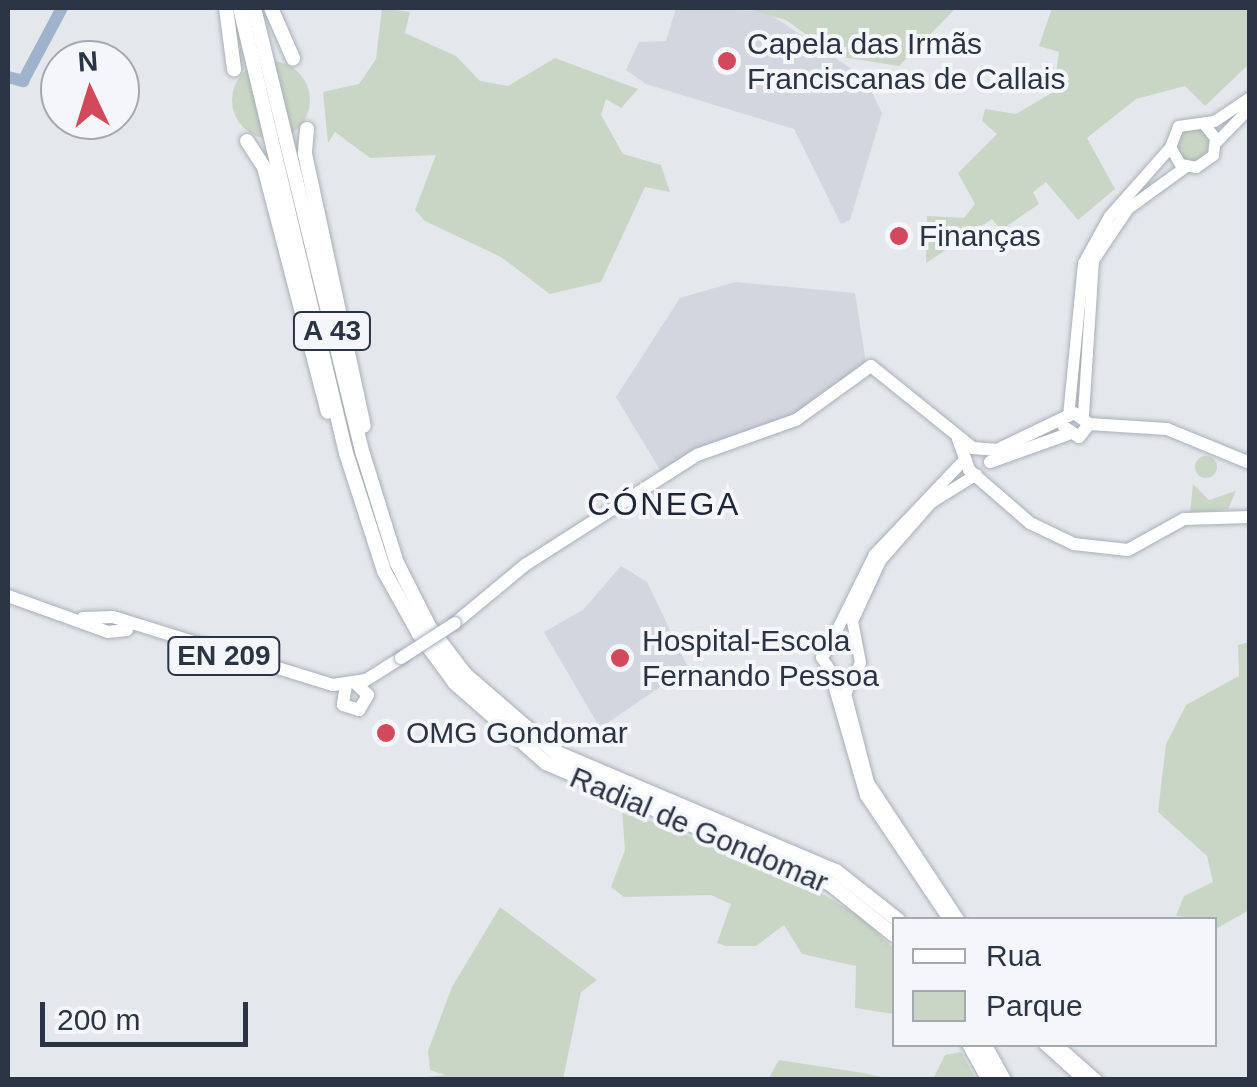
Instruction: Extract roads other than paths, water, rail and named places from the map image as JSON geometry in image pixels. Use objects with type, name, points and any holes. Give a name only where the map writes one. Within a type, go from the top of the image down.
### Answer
[{"type":"highway","points":[[226,8],[234,70]]},
{"type":"highway","name":"Radial de Gondomar","points":[[240,8],[378,502],[430,628],[465,674],[550,757]]},
{"type":"highway","name":"Radial de Gondomar","points":[[254,8],[346,453],[384,571],[419,634],[454,684],[550,757],[607,788],[829,883],[892,933]]},
{"type":"highway","points":[[271,9],[293,58]]},
{"type":"highway","name":"A 43","points":[[307,129],[378,502]]},
{"type":"highway","name":"A 43","points":[[247,140],[264,167],[310,358],[346,453]]},
{"type":"highway","name":"Radial de Gondomar","points":[[607,788],[836,871],[894,917]]},
{"type":"highway","points":[[972,1047],[989,1080]]},
{"type":"highway","points":[[986,1047],[1004,1080]]},
{"type":"main road","points":[[1075,422],[1083,263],[1109,216],[1170,147],[1178,126],[1203,123],[1250,96]]},
{"type":"main road","points":[[1075,422],[1093,260],[1128,208],[1186,166],[1206,164],[1216,145],[1250,108]]},
{"type":"main road","points":[[1203,123],[1216,145]]},
{"type":"main road","points":[[1170,147],[1186,166]]},
{"type":"main road","name":"EN 209","points":[[8,596],[352,689],[455,623],[525,564],[697,455],[796,420],[865,376],[881,374],[958,438]]},
{"type":"main road","points":[[947,917],[859,782],[830,674],[821,657],[874,554],[965,458],[985,457],[1075,422],[1168,429],[1250,463]]},
{"type":"main road","points":[[958,438],[985,457],[992,482]]},
{"type":"main road","points":[[958,438],[976,474],[992,482],[1030,523],[1074,544],[1140,548],[1174,522],[1250,518]]},
{"type":"main road","points":[[957,917],[868,782],[846,703],[853,673],[855,612],[880,560],[932,502],[976,474],[985,457]]},
{"type":"main road","points":[[831,641],[855,645]]},
{"type":"main road","points":[[830,674],[853,673]]},
{"type":"main road","points":[[1047,1047],[1084,1080]]},
{"type":"main road","points":[[1059,1047],[1097,1080]]},
{"type":"waterway","points":[[8,77],[23,81],[62,8]]},
{"type":"place","name":"Capela das Irmãs Franciscanas de Callais","points":[[727,61]]},
{"type":"place","name":"Finanças","points":[[899,236]]},
{"type":"place","name":"Hospital-Escola Fernando Pessoa","points":[[620,658]]},
{"type":"place","name":"OMG Gondomar","points":[[386,733]]},
{"type":"district","name":"CÓNEGA","points":[[664,504]]}]
